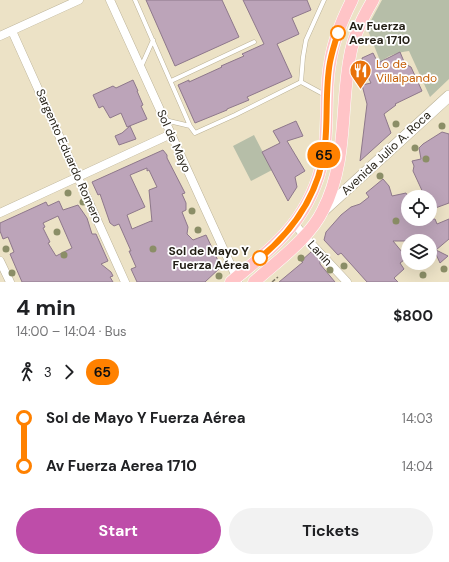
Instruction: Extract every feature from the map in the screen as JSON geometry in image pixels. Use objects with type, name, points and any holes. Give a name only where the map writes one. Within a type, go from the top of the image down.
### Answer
[{"type":"main road","points":[[235,280],[271,249],[294,223],[310,197],[320,172],[325,144],[327,96],[330,63],[334,44],[342,21],[352,0]]},
{"type":"main road","points":[[254,282],[305,236],[323,212],[332,190],[340,155],[347,72],[350,54],[357,32],[373,0]]},
{"type":"main road","name":"Avenida Julio A. Roca","points":[[323,212],[448,99]]},
{"type":"street","points":[[0,36],[79,0]]},
{"type":"street","name":"Sol de Mayo","points":[[110,0],[165,120],[235,280]]},
{"type":"street","name":"Sargento Eduardo Romero","points":[[12,31],[126,282]]},
{"type":"street","points":[[0,213],[171,134]]},
{"type":"street","name":"Lanín","points":[[294,223],[347,282]]},
{"type":"street","points":[[0,261],[10,282]]},
{"type":"lane","points":[[135,0],[190,126],[195,133],[301,82]]},
{"type":"lane","points":[[301,82],[306,40],[324,0]]},
{"type":"lane","points":[[141,68],[153,40]]},
{"type":"lane","points":[[171,81],[254,42]]},
{"type":"lane","points":[[301,82],[327,96]]},
{"type":"lane","points":[[165,120],[190,126]]},
{"type":"green space","points":[[382,0],[449,0],[449,79],[430,97],[409,51],[390,56],[381,63],[367,28]]},
{"type":"green space","points":[[254,135],[272,170],[251,181],[233,146]]},
{"type":"building","points":[[146,0],[222,0],[239,37],[175,66]]},
{"type":"building","points":[[243,0],[307,0],[311,10],[292,18],[299,34],[277,44],[292,77],[247,97],[249,100],[195,123],[178,85],[189,80],[189,82],[222,67],[221,66],[244,56],[242,54],[264,44]]},
{"type":"building","points":[[400,52],[405,64],[411,67],[422,91],[395,104],[396,105],[384,114],[391,133],[360,161],[367,104],[362,85],[371,83],[364,69],[362,58],[373,53],[378,63]]},
{"type":"building","points":[[133,80],[143,105],[141,106],[147,119],[127,127],[121,113],[110,118],[103,106],[99,108],[93,95],[113,86],[116,88]]},
{"type":"building","points":[[296,121],[303,136],[287,141],[305,171],[295,177],[297,187],[288,201],[262,152],[280,143],[273,131]]},
{"type":"building","points":[[130,126],[136,139],[119,145],[115,136],[122,133]]},
{"type":"building","points":[[442,132],[449,134],[449,203],[437,207],[437,190],[422,190],[413,171],[414,166],[412,161],[421,159],[419,148]]},
{"type":"building","points":[[163,150],[167,155],[167,158],[185,193],[182,194],[186,203],[186,210],[182,212],[188,227],[187,234],[193,240],[206,235],[221,267],[205,282],[137,282],[131,269],[136,267],[129,251],[131,251],[119,224],[114,226],[110,223],[100,194],[98,195],[92,182]],"holes":[[[147,168],[147,171],[149,170],[157,187],[149,190],[152,222],[151,221],[132,229],[127,215],[145,207],[130,175]]]},
{"type":"building","points":[[383,179],[389,186],[392,196],[401,194],[401,226],[437,226],[437,224],[449,219],[449,239],[437,249],[437,234],[401,234],[401,241],[393,241],[401,251],[400,263],[401,270],[403,270],[394,278],[398,282],[367,282],[341,253],[338,255],[324,240],[326,232],[341,215],[351,207],[360,204],[369,197],[366,193]]},
{"type":"building","points":[[59,201],[63,210],[78,205],[87,218],[92,234],[96,234],[108,261],[101,264],[111,272],[113,276],[110,277],[113,282],[22,282],[10,254],[14,252],[8,237],[3,239],[0,231],[0,223],[46,202],[48,206]],"holes":[[[58,216],[72,248],[56,256],[48,243],[50,242],[43,228],[45,227],[43,223]]]},
{"type":"building","points":[[437,250],[448,256],[440,263],[437,256]]},
{"type":"building","points":[[311,252],[320,261],[320,264],[335,282],[279,282],[303,262],[301,261]]},
{"type":"bus line","name":"65","points":[[260,258],[285,235],[294,223],[310,197],[320,172],[325,144],[330,63],[338,33]]},
{"type":"place","name":"Av Fuerza Aerea 1710","points":[[338,33]]},
{"type":"place","name":"Lo de Villalpando","points":[[361,90]]},
{"type":"place","name":"Sol de Mayo Y Fuerza Aérea","points":[[260,258]]}]
